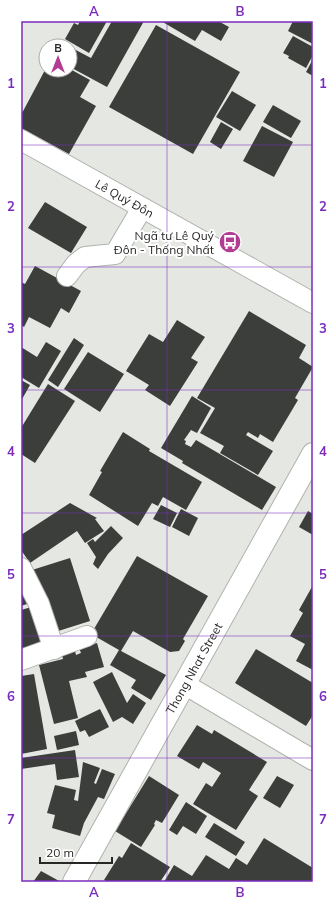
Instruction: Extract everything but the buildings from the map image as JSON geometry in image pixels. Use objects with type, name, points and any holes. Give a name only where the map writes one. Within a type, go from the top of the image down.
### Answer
[{"type":"street","name":"Lê Quý Đôn","points":[[21,140],[313,304]]},
{"type":"street","points":[[67,276],[76,264],[85,257],[115,254],[142,208]]},
{"type":"street","name":"Thong Nhat Street","points":[[74,882],[313,454]]},
{"type":"street","points":[[21,568],[39,604],[54,649]]},
{"type":"street","points":[[21,660],[87,636]]},
{"type":"street","points":[[184,684],[313,760]]},
{"type":"place","name":"Ngã tư Lê Quý Đôn - Thống Nhất","points":[[230,242]]}]
